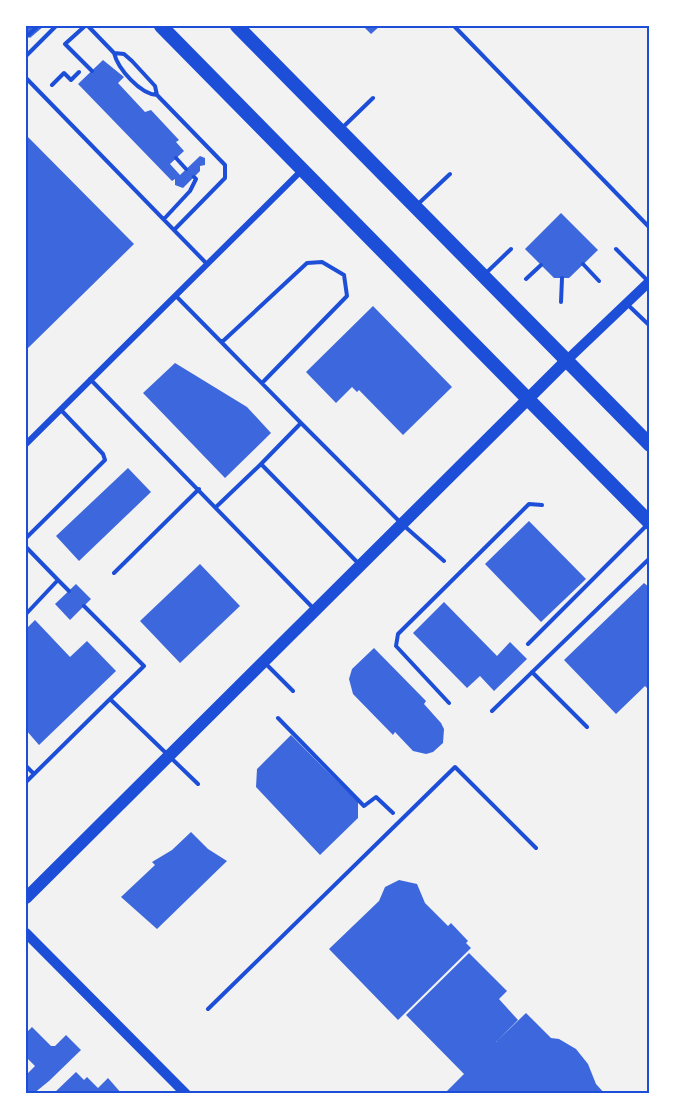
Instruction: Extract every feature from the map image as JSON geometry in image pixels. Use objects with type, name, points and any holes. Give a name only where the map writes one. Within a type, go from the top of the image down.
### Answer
[{"type":"main road","points":[[161,26],[649,523]]},
{"type":"main road","points":[[237,26],[650,445]]},
{"type":"main road","points":[[26,898],[566,361]]},
{"type":"street","points":[[26,444],[302,170]]},
{"type":"street","points":[[566,361],[649,281]]},
{"type":"street","points":[[26,933],[186,1094]]},
{"type":"lane","points":[[26,37],[38,26]]},
{"type":"lane","points":[[26,56],[56,26]]},
{"type":"lane","points":[[92,71],[66,44],[87,26],[114,53],[120,67],[148,94],[157,96],[225,165],[225,178],[174,230]]},
{"type":"lane","points":[[454,26],[650,228]]},
{"type":"lane","points":[[114,53],[124,54],[132,61],[155,86],[157,96]]},
{"type":"lane","points":[[26,78],[207,264]]},
{"type":"lane","points":[[341,129],[374,98]]},
{"type":"lane","points":[[176,158],[186,169]]},
{"type":"lane","points":[[416,207],[450,174]]},
{"type":"lane","points":[[164,219],[190,191],[196,179],[194,177]]},
{"type":"lane","points":[[483,276],[510,249]]},
{"type":"lane","points":[[616,249],[649,281]]},
{"type":"lane","points":[[222,342],[306,263],[322,262],[344,275],[347,296],[262,382]]},
{"type":"lane","points":[[176,295],[402,524],[444,561]]},
{"type":"lane","points":[[626,303],[650,326]]},
{"type":"lane","points":[[90,380],[315,610]]},
{"type":"lane","points":[[26,538],[105,460],[103,454],[60,409]]},
{"type":"lane","points":[[216,507],[302,423]]},
{"type":"lane","points":[[261,464],[360,565]]},
{"type":"lane","points":[[114,573],[199,489]]},
{"type":"lane","points":[[449,703],[396,646],[398,634],[529,504],[542,505]]},
{"type":"lane","points":[[528,644],[649,523]]},
{"type":"lane","points":[[26,547],[69,591]]},
{"type":"lane","points":[[492,711],[650,558]]},
{"type":"lane","points":[[26,614],[58,580]]},
{"type":"lane","points":[[26,782],[144,666],[84,606]]},
{"type":"lane","points":[[263,661],[293,691]]},
{"type":"lane","points":[[532,672],[587,728]]},
{"type":"lane","points":[[110,699],[198,784]]},
{"type":"lane","points":[[26,766],[34,774]]},
{"type":"lane","points":[[208,1009],[455,767],[536,848]]},
{"type":"path","points":[[51,85],[64,73],[71,80]]},
{"type":"path","points":[[583,264],[599,281]]},
{"type":"path","points":[[526,279],[541,265]]},
{"type":"path","points":[[561,302],[562,278]]},
{"type":"path","points":[[278,718],[364,806],[376,796],[393,813]]},
{"type":"building","points":[[26,26],[44,26],[30,38],[26,34]]},
{"type":"building","points":[[363,26],[380,26],[371,34]]},
{"type":"building","points":[[103,60],[124,77],[118,83],[145,112],[151,110],[179,140],[176,142],[184,151],[170,164],[180,175],[200,156],[205,158],[205,165],[200,166],[200,171],[183,188],[175,185],[175,179],[172,181],[78,84]]},
{"type":"building","points":[[26,135],[134,244],[26,350]]},
{"type":"building","points":[[561,213],[598,250],[569,278],[554,278],[525,249]]},
{"type":"building","points":[[373,306],[452,387],[403,435],[359,390],[357,392],[352,387],[336,403],[306,372]]},
{"type":"building","points":[[175,363],[247,407],[271,433],[225,478],[143,393]]},
{"type":"building","points":[[128,468],[151,492],[79,561],[56,536]]},
{"type":"building","points":[[529,521],[586,579],[541,622],[485,564]]},
{"type":"building","points":[[200,564],[240,606],[180,663],[140,621]]},
{"type":"building","points":[[644,583],[650,588],[650,691],[645,686],[616,714],[564,660]]},
{"type":"building","points":[[76,584],[91,599],[70,620],[55,604]]},
{"type":"building","points":[[444,602],[497,656],[510,642],[527,659],[494,691],[480,676],[467,688],[413,633]]},
{"type":"building","points":[[35,620],[70,657],[87,641],[116,671],[39,745],[26,730],[26,629]]},
{"type":"building","points":[[374,648],[426,701],[424,704],[441,723],[444,729],[443,743],[433,752],[426,754],[413,751],[395,732],[393,735],[353,694],[349,679],[352,669]]},
{"type":"building","points":[[291,735],[358,802],[358,818],[320,855],[256,787],[257,769]]},
{"type":"building","points":[[191,832],[208,849],[227,861],[157,929],[121,897],[155,865],[152,862],[172,850]]},
{"type":"building","points":[[399,880],[417,884],[425,903],[448,926],[451,923],[468,941],[466,943],[471,948],[398,1020],[329,949],[379,901],[385,887]]},
{"type":"building","points":[[469,953],[507,991],[499,999],[518,1020],[496,1042],[526,1013],[551,1038],[559,1039],[576,1049],[588,1064],[596,1084],[605,1094],[444,1094],[464,1074],[406,1015]]},
{"type":"building","points":[[32,1027],[51,1046],[55,1046],[66,1035],[81,1050],[49,1081],[33,1094],[28,1094],[26,1075],[35,1066],[26,1057],[26,1033]]},
{"type":"building","points":[[76,1072],[84,1080],[87,1077],[98,1088],[108,1078],[122,1094],[53,1094]]}]
